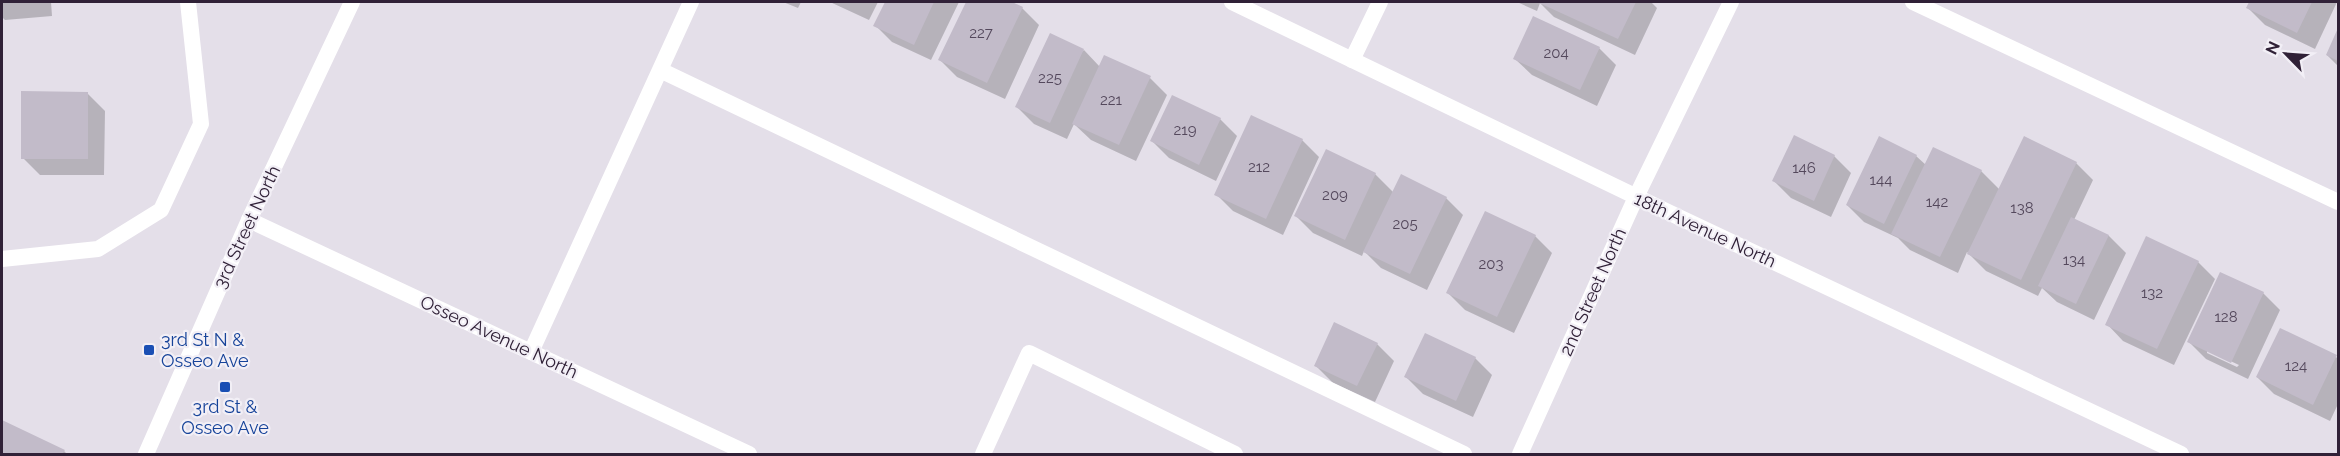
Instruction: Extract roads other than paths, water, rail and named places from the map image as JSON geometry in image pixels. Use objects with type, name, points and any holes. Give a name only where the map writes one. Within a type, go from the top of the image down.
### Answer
[{"type":"street","points":[[2,259],[98,249],[161,210],[201,124],[188,2]]},
{"type":"street","name":"3rd Street North","points":[[146,454],[249,220],[352,2]]},
{"type":"street","points":[[531,352],[691,2]]},
{"type":"street","name":"18th Avenue North","points":[[1232,2],[1636,197],[2181,454]]},
{"type":"street","points":[[1352,60],[1380,2]]},
{"type":"street","name":"2nd Street North","points":[[1520,454],[1636,197],[1731,2]]},
{"type":"street","points":[[1913,2],[2338,202]]},
{"type":"street","points":[[660,70],[1464,454]]},
{"type":"street","name":"Osseo Avenue North","points":[[249,220],[749,454]]},
{"type":"street","points":[[983,454],[1029,353],[1235,454]]},
{"type":"place","name":"3rd St N & Osseo Ave","points":[[149,350]]},
{"type":"place","name":"3rd St & Osseo Ave","points":[[225,387]]}]
